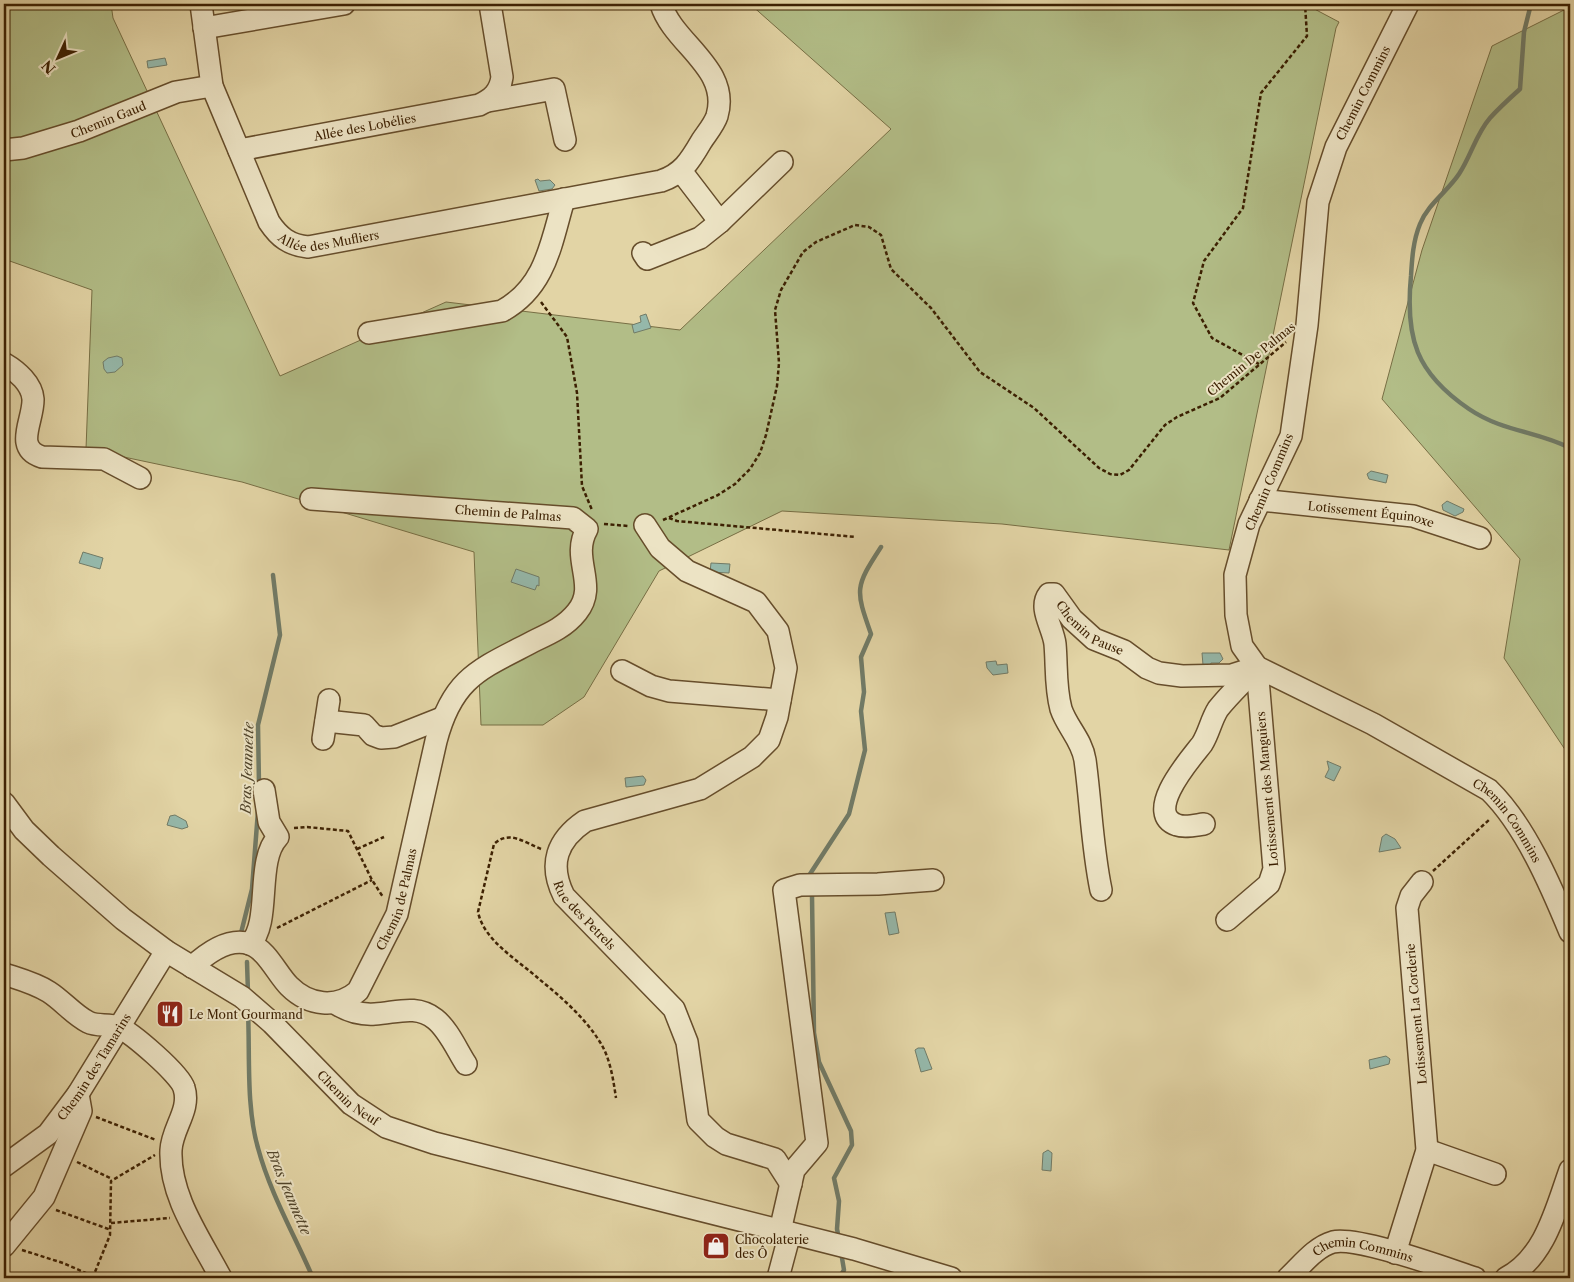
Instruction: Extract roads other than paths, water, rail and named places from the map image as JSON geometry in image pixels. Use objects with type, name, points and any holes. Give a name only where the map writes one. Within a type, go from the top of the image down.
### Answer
[{"type":"street","name":"Allée des Mufliers","points":[[201,4],[212,86],[268,222],[277,234],[294,245],[308,247],[661,181],[681,171],[691,160],[716,117],[718,94],[710,71],[668,21],[661,4]]},
{"type":"street","points":[[204,28],[344,4]]},
{"type":"street","points":[[488,101],[500,87],[502,77],[490,4]]},
{"type":"street","name":"Chemin Commins","points":[[1408,4],[1336,147],[1318,202],[1307,325],[1291,436],[1249,524],[1235,575],[1238,631],[1242,646],[1257,667],[1374,724],[1489,790],[1504,806],[1529,847],[1570,932]]},
{"type":"street","name":"Chemin Gaud","points":[[4,150],[23,148],[79,131],[168,94],[212,86]]},
{"type":"street","name":"Allée des Lobélies","points":[[239,150],[554,89],[565,140]]},
{"type":"street","points":[[643,253],[647,259],[700,238],[720,222],[782,162]]},
{"type":"street","points":[[681,171],[720,222]]},
{"type":"street","points":[[369,333],[502,311],[518,302],[530,289],[544,264],[564,199]]},
{"type":"street","points":[[4,359],[30,388],[33,398],[26,438],[27,446],[34,455],[42,457],[104,459],[140,478]]},
{"type":"street","name":"Chemin de Palmas","points":[[312,499],[566,517],[592,526],[581,538],[579,549],[586,586],[584,601],[577,612],[567,623],[555,631],[469,678],[450,701],[442,718],[397,914],[358,991],[348,1000],[335,1003]]},
{"type":"street","name":"Lotissement Équinoxe","points":[[1260,500],[1412,516],[1480,538]]},
{"type":"street","name":"Rue des Petrels","points":[[645,525],[660,548],[687,571],[756,602],[778,631],[786,668],[777,717],[769,740],[752,758],[700,789],[586,820],[570,832],[561,844],[556,870],[557,882],[564,896],[674,1009],[687,1042],[698,1120],[715,1137],[726,1144],[775,1159],[791,1184]]},
{"type":"street","name":"Chemin Pause","points":[[1101,890],[1094,856],[1085,759],[1078,737],[1062,709],[1056,688],[1055,641],[1045,608],[1045,599],[1049,594],[1054,594],[1072,619],[1094,639],[1124,651],[1147,668],[1159,673],[1182,676],[1232,675],[1257,667]]},
{"type":"street","points":[[1204,824],[1180,826],[1171,822],[1167,817],[1166,810],[1169,795],[1179,774],[1206,738],[1218,709],[1257,667]]},
{"type":"street","name":"Lotissement des Manguiers","points":[[1227,920],[1269,884],[1274,869],[1257,667]]},
{"type":"street","points":[[622,671],[651,686],[669,691],[780,700]]},
{"type":"street","points":[[326,720],[364,725],[373,735],[381,738],[394,737],[442,718]]},
{"type":"street","points":[[252,942],[258,928],[268,856],[273,842],[278,837],[269,822],[264,790]]},
{"type":"street","name":"Chemin Neuf","points":[[4,803],[24,830],[123,919],[166,951],[242,997],[272,1022],[351,1104],[386,1128],[434,1143],[854,1249],[943,1277]]},
{"type":"street","points":[[778,1278],[794,1170],[816,1143],[784,890],[800,885],[878,884],[933,880]]},
{"type":"street","name":"Lotissement La Corderie","points":[[1395,1253],[1427,1150],[1407,908],[1411,896],[1422,882]]},
{"type":"street","points":[[192,967],[223,946],[252,942]]},
{"type":"street","points":[[252,942],[290,987],[299,994],[323,1004],[335,1003],[347,1010],[359,1013],[374,1014],[408,1010],[427,1014],[442,1026],[466,1064]]},
{"type":"street","name":"Chemin des Tamarins","points":[[4,1166],[48,1134],[79,1102],[118,1027],[166,951]]},
{"type":"street","points":[[4,974],[30,982],[49,992],[87,1021],[97,1025],[118,1027],[161,1060],[184,1087],[186,1101],[183,1115],[171,1146],[171,1167],[174,1186],[221,1278]]},
{"type":"street","points":[[7,1243],[44,1197],[59,1162],[79,1102]]},
{"type":"street","points":[[1427,1150],[1495,1174]]},
{"type":"street","points":[[1507,1278],[1526,1265],[1539,1248],[1551,1224],[1570,1170]]},
{"type":"street","name":"Chemin Commins","points":[[1288,1278],[1312,1255],[1334,1242],[1372,1246],[1475,1278]]},
{"type":"waterway","points":[[1531,4],[1524,32],[1520,89],[1485,124],[1459,174],[1428,210],[1420,224],[1412,257],[1410,318],[1418,352],[1437,382],[1451,395],[1482,417],[1507,427],[1558,442],[1570,448]]},
{"type":"waterway","points":[[810,874],[849,814],[865,750],[861,711],[864,692],[861,657],[871,634],[862,607],[860,589],[866,571],[881,547]]},
{"type":"waterway","name":"Bras Jeannette","points":[[259,785],[258,725],[280,635],[273,575]]},
{"type":"waterway","name":"Bras Jeannette","points":[[241,933],[252,889],[258,811]]},
{"type":"waterway","points":[[812,896],[814,1033],[819,1062],[851,1131],[852,1145],[834,1178],[839,1201],[837,1229],[839,1239]]},
{"type":"waterway","name":"Bras Jeannette","points":[[247,962],[248,993]]},
{"type":"waterway","name":"Bras Jeannette","points":[[248,1011],[249,1080],[254,1132],[269,1181],[313,1278]]},
{"type":"waterway","points":[[839,1278],[844,1270],[841,1252]]},
{"type":"place","name":"Le Mont Gourmand","points":[[170,1014]]},
{"type":"place","name":"Chocolaterie des Ô","points":[[716,1246]]}]
